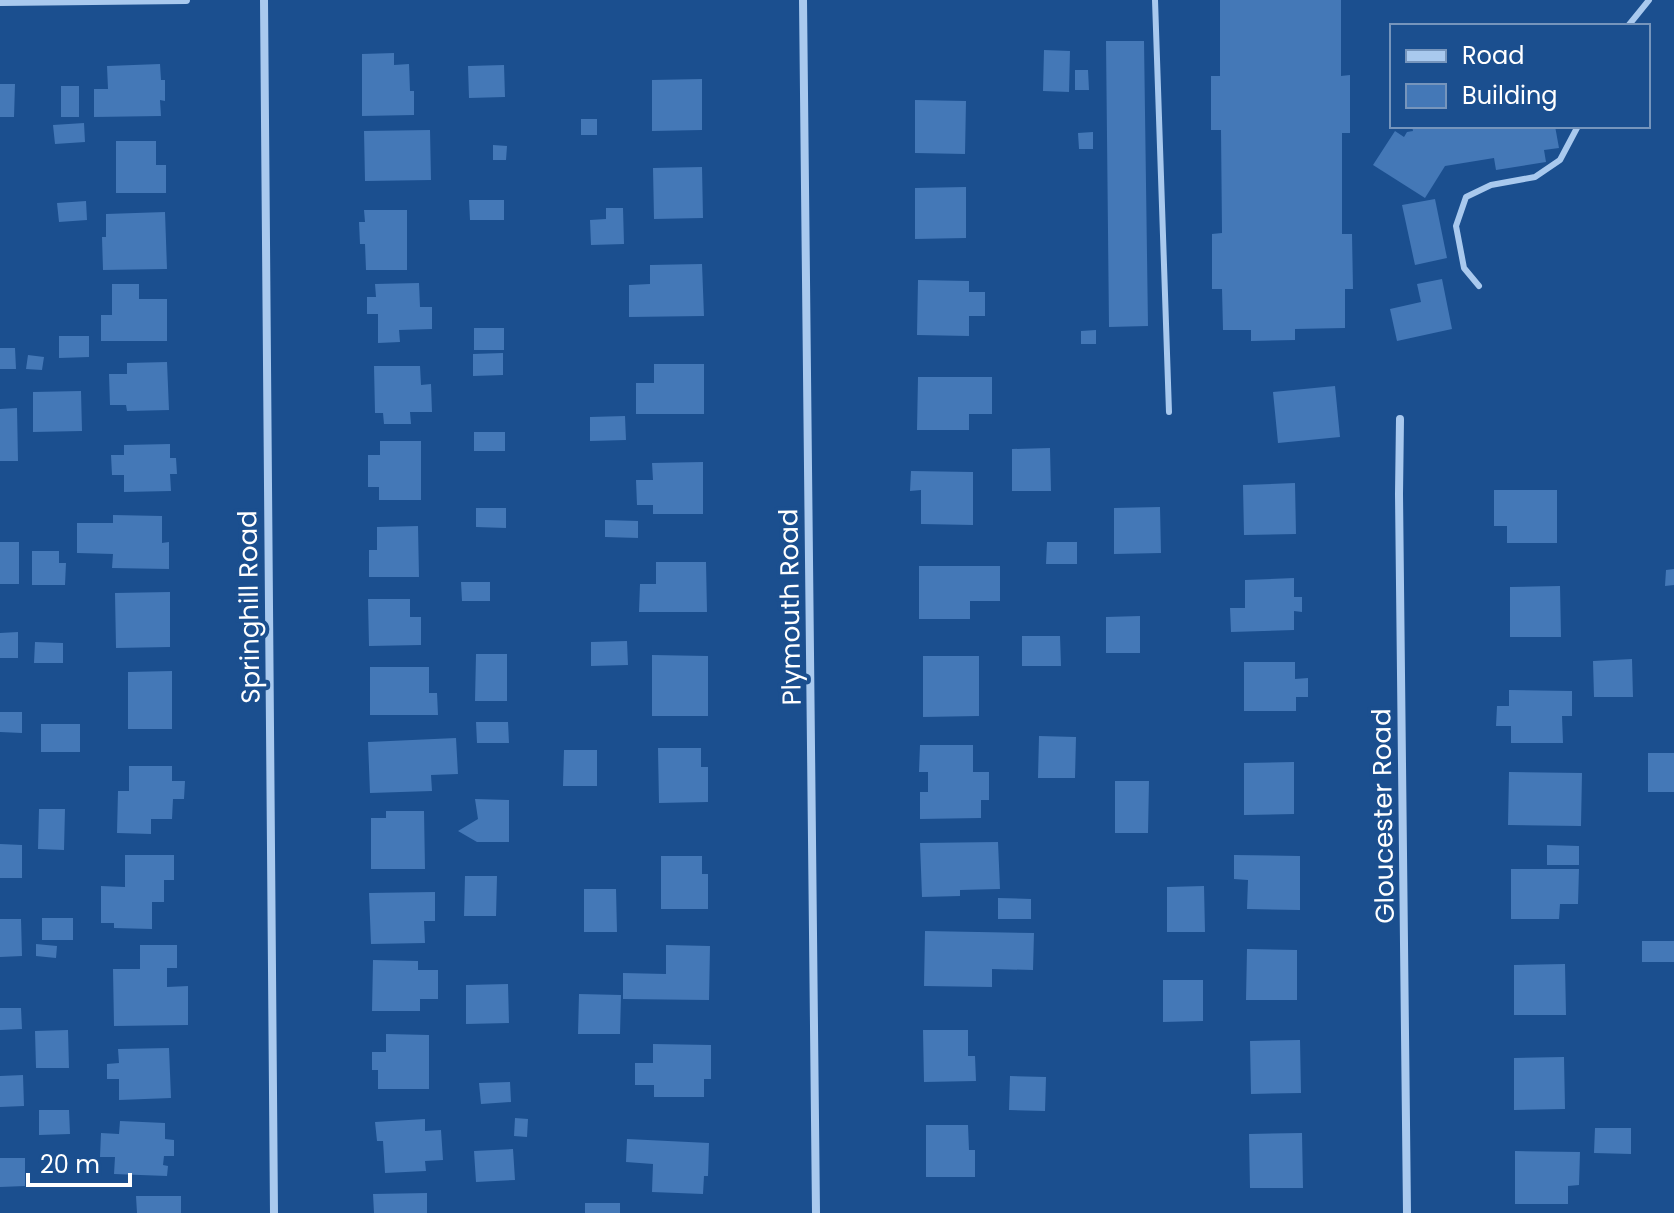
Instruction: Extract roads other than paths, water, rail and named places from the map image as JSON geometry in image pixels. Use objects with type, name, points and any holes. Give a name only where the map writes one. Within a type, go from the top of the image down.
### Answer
[{"type":"street","points":[[0,2],[186,0]]},
{"type":"street","name":"Springhill Road","points":[[264,0],[274,1213]]},
{"type":"street","name":"Plymouth Road","points":[[803,0],[816,1213]]},
{"type":"street","name":"Gloucester Road","points":[[1400,419],[1407,1213]]},
{"type":"lane","points":[[1155,0],[1169,412]]},
{"type":"lane","points":[[1630,24],[1649,0]]},
{"type":"lane","points":[[1479,286],[1464,268],[1456,226],[1466,197],[1491,185],[1535,177],[1560,160],[1577,128]]}]
